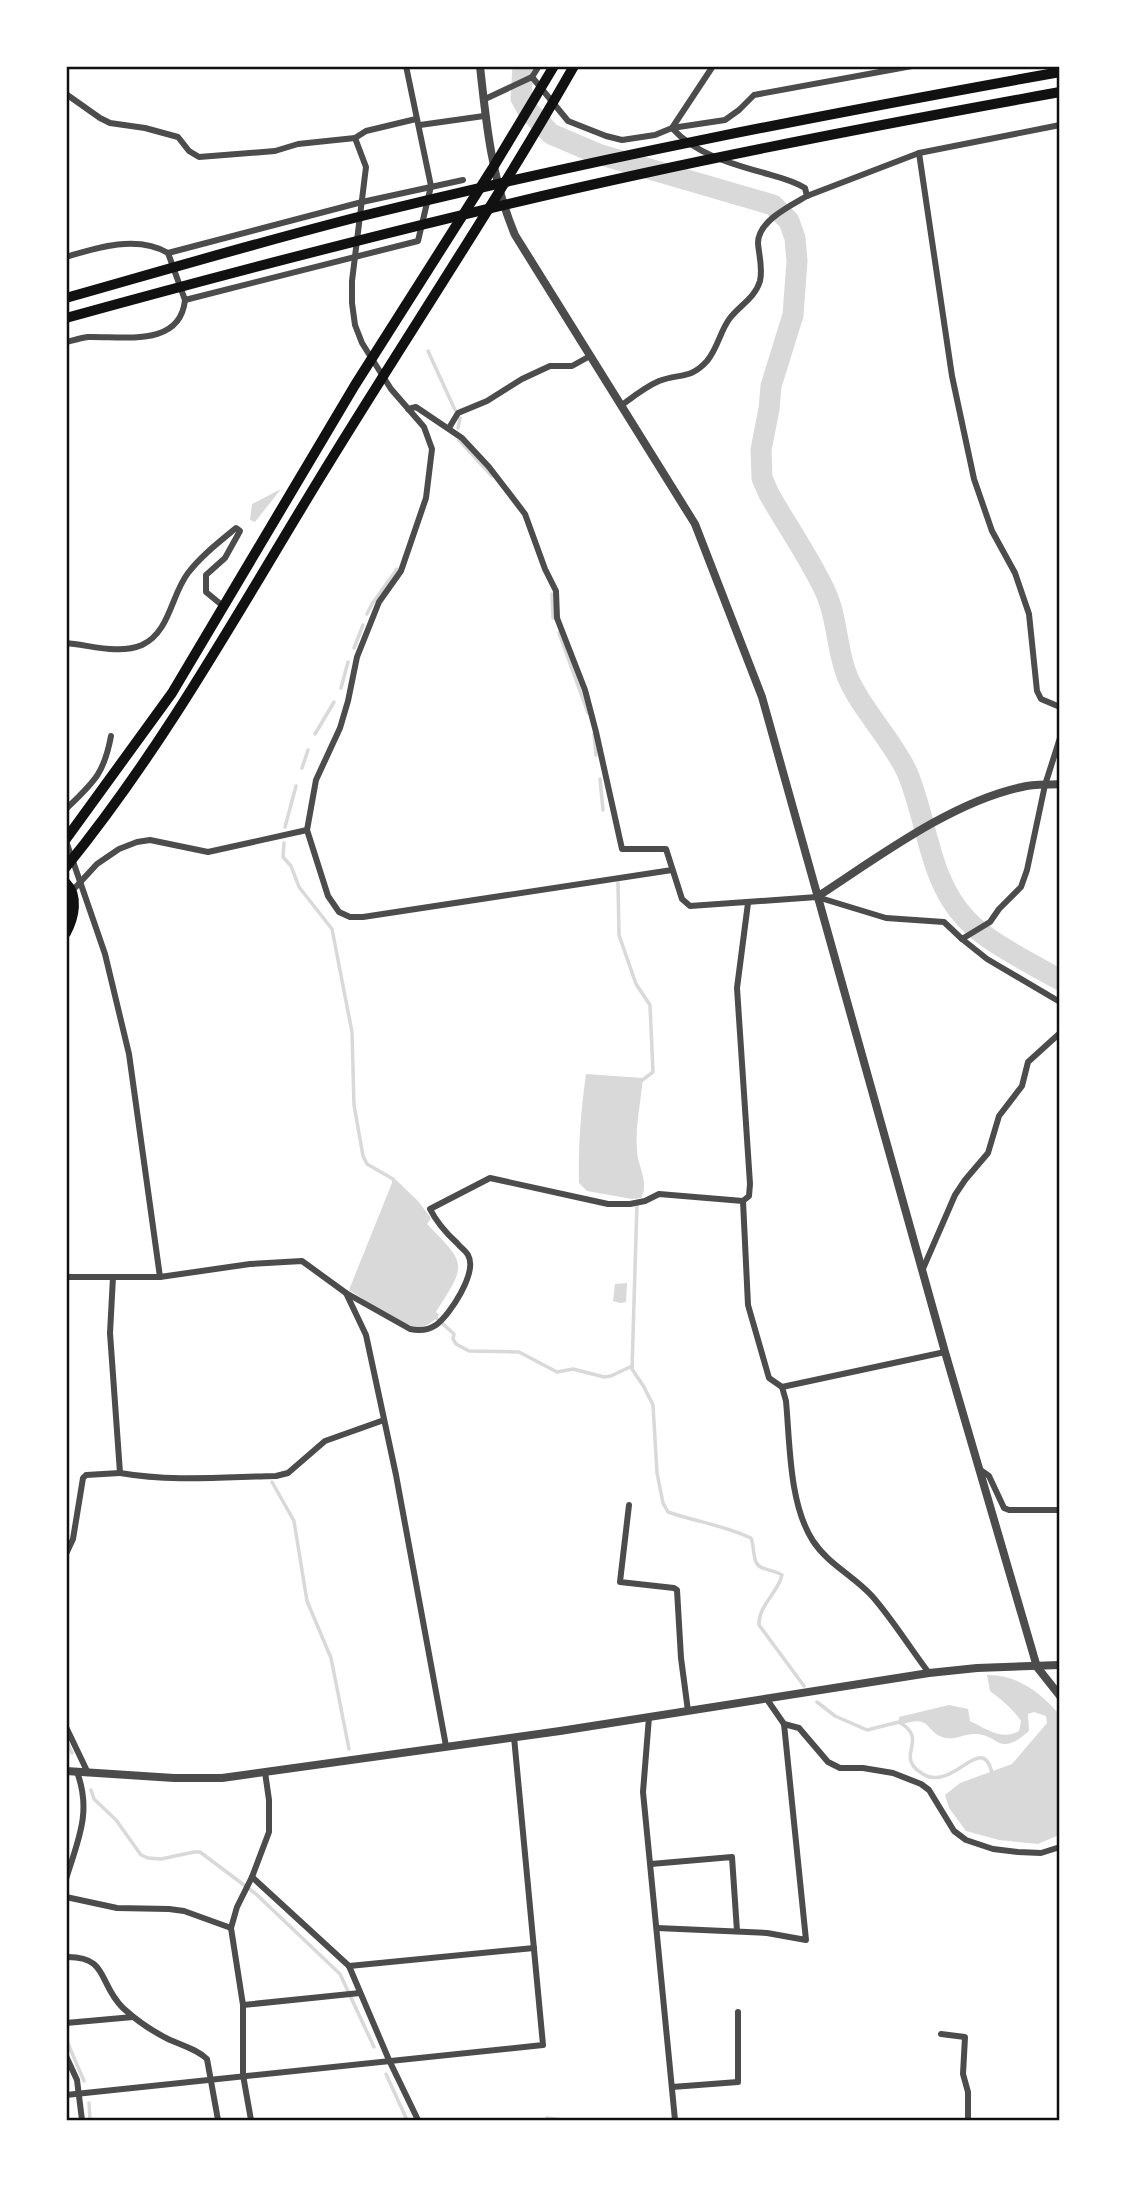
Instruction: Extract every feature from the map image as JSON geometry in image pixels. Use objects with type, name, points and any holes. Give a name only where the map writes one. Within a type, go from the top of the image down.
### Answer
[{"type":"highway","points":[[66,298],[361,217],[534,176],[745,131],[1059,72]]},
{"type":"highway","points":[[66,318],[166,290],[511,204],[749,151],[1059,92]]},
{"type":"main road","points":[[66,840],[172,694],[355,385],[554,66]]},
{"type":"main road","points":[[66,867],[125,790],[179,709],[574,66]]},
{"type":"main road","points":[[66,933],[73,920],[73,885]]},
{"type":"street","points":[[185,299],[418,241],[430,186],[406,66]]},
{"type":"street","points":[[480,66],[484,116],[499,192],[515,234],[695,523],[762,697],[945,1352],[1037,1667],[1059,1696]]},
{"type":"street","points":[[483,100],[530,78],[539,66]]},
{"type":"street","points":[[672,128],[713,66]]},
{"type":"street","points":[[530,78],[568,121],[622,140],[655,135],[672,128],[724,120],[739,110],[754,94],[912,66]]},
{"type":"street","points":[[66,94],[110,123],[145,128],[178,137],[189,151],[199,157],[275,150],[298,144],[355,138],[366,131],[418,122],[484,116]]},
{"type":"street","points":[[622,405],[649,386],[662,380],[683,377],[707,360],[720,341],[727,321],[744,306],[760,282],[762,268],[758,239],[763,227],[790,205],[919,153],[1059,125]]},
{"type":"street","points":[[672,128],[696,148],[732,164],[795,181],[804,188],[807,197]]},
{"type":"street","points":[[355,138],[366,167],[352,281],[355,325],[362,343],[391,390],[424,427],[432,449],[426,498],[401,571],[379,602],[357,657],[340,728],[316,780],[307,830],[328,896],[340,912],[350,917],[392,913],[672,870]]},
{"type":"street","points":[[919,153],[952,376],[974,479],[992,531],[1015,573],[1029,614],[1037,691],[1041,699],[1059,707]]},
{"type":"street","points":[[66,257],[116,245],[149,245],[168,253],[362,202],[463,180]]},
{"type":"street","points":[[66,342],[85,337],[160,334],[175,325],[184,312],[185,299],[168,253]]},
{"type":"street","points":[[449,428],[458,413],[487,401],[522,379],[551,366],[572,366],[590,356]]},
{"type":"street","points":[[408,409],[416,407],[462,438],[489,467],[525,514],[556,591],[558,618],[585,690],[622,849],[666,849],[682,899],[690,906],[817,897],[886,918],[944,922],[987,959],[1059,1002]]},
{"type":"street","points":[[66,643],[116,650],[143,645],[159,630],[187,575],[206,553],[236,528],[240,531],[226,558],[206,575],[206,592],[223,606]]},
{"type":"street","points":[[66,809],[101,773],[111,736]]},
{"type":"street","points":[[964,938],[990,922],[1021,887],[1059,738]]},
{"type":"street","points":[[817,897],[912,836],[986,797],[1023,786],[1059,784]]},
{"type":"street","points":[[73,885],[119,849],[137,842],[150,840],[208,852],[307,830]]},
{"type":"street","points":[[66,840],[73,885],[105,954],[129,1054],[160,1277]]},
{"type":"street","points":[[66,1277],[160,1277],[250,1264],[302,1261],[346,1293],[410,1329],[419,1331],[437,1325],[443,1319],[464,1287],[471,1268],[468,1255],[436,1221],[430,1209],[490,1178],[608,1204],[630,1204],[659,1195],[743,1201],[749,1196],[750,1184],[737,988],[748,903]]},
{"type":"street","points":[[922,1270],[956,1195],[988,1153],[999,1116],[1022,1086],[1028,1062],[1059,1033]]},
{"type":"street","points":[[743,1201],[748,1304],[769,1378],[782,1387],[786,1401],[795,1489],[802,1518],[813,1542],[829,1560],[871,1594],[929,1673]]},
{"type":"street","points":[[113,1277],[110,1332],[120,1473]]},
{"type":"street","points":[[346,1293],[366,1335],[446,1746]]},
{"type":"street","points":[[782,1387],[945,1352]]},
{"type":"street","points":[[66,1554],[73,1539],[83,1478],[86,1475],[120,1473],[158,1478],[276,1476],[288,1472],[325,1441],[384,1420]]},
{"type":"street","points":[[979,1469],[989,1476],[1004,1508],[1059,1510]]},
{"type":"street","points":[[629,1505],[620,1582],[677,1590],[681,1658],[688,1711]]},
{"type":"street","points":[[66,1771],[174,1778],[222,1778],[649,1717],[929,1673],[988,1667],[1059,1665]]},
{"type":"street","points":[[657,1928],[767,1933],[806,1940],[784,1724],[766,1699]]},
{"type":"street","points":[[649,1717],[643,1792],[675,2120]]},
{"type":"street","points":[[784,1724],[799,1728],[828,1762],[840,1768],[863,1768],[893,1773],[921,1784],[936,1799],[954,1831],[966,1840],[993,1849],[1018,1852],[1041,1853],[1059,1847]]},
{"type":"street","points":[[66,1727],[88,1773]]},
{"type":"street","points":[[66,2095],[543,2045],[514,1737]]},
{"type":"street","points":[[66,1879],[85,1816],[83,1787],[77,1772]]},
{"type":"street","points":[[251,2120],[243,2075],[243,2005],[231,1928],[269,1832],[270,1800],[265,1772]]},
{"type":"street","points":[[651,1864],[732,1857],[737,1931]]},
{"type":"street","points":[[251,1879],[349,1966],[418,2120]]},
{"type":"street","points":[[66,1897],[117,1908],[184,1911],[231,1928]]},
{"type":"street","points":[[349,1966],[534,1948]]},
{"type":"street","points":[[66,1957],[81,1957],[93,1962],[108,1990],[133,2017],[207,2059],[218,2120]]},
{"type":"street","points":[[243,2005],[360,1993]]},
{"type":"street","points":[[672,2087],[738,2081],[738,2012]]},
{"type":"street","points":[[66,2023],[133,2017]]},
{"type":"street","points":[[941,2034],[965,2037],[963,2074],[968,2092],[968,2120]]},
{"type":"street","points":[[66,2056],[77,2080],[82,2120]]},
{"type":"shaded area","points":[[281,489],[255,522],[250,520],[252,504]]},
{"type":"shaded area","points":[[586,1074],[643,1078],[637,1123],[638,1156],[644,1186],[641,1198],[632,1199],[587,1191],[579,1183],[580,1128]]},
{"type":"shaded area","points":[[394,1178],[431,1218],[427,1224],[450,1248],[458,1265],[453,1283],[436,1312],[439,1315],[426,1326],[403,1323],[349,1290]]},
{"type":"shaded area","points":[[627,1283],[626,1302],[613,1301],[615,1284]]},
{"type":"shaded area","points":[[987,1675],[1008,1678],[1028,1686],[1059,1714],[1059,1835],[1038,1844],[999,1840],[966,1831],[949,1808],[945,1795],[960,1783],[1012,1764],[1047,1723],[1046,1716],[1034,1712],[1028,1714],[1029,1731],[1019,1739],[1004,1744],[982,1735],[946,1738],[919,1721],[903,1724],[899,1722],[899,1717],[949,1705],[968,1709],[970,1721],[995,1733],[1007,1735],[1019,1731],[1021,1721],[990,1691]]},
{"type":"waterway","points":[[523,66],[521,98],[527,109],[551,134],[598,154],[773,205],[789,221],[795,238],[797,261],[793,315],[771,386],[761,450],[762,478],[825,591],[848,678],[907,772],[936,868],[953,903],[966,919],[986,936],[1060,980]]},
{"type":"waterway","points":[[428,351],[455,410]]},
{"type":"waterway","points":[[458,428],[460,418]]},
{"type":"waterway","points":[[459,440],[492,476]]},
{"type":"waterway","points":[[367,614],[397,569]]},
{"type":"waterway","points":[[552,594],[553,618]]},
{"type":"waterway","points":[[354,648],[363,625]]},
{"type":"waterway","points":[[559,633],[588,713]]},
{"type":"waterway","points":[[341,688],[348,662]]},
{"type":"waterway","points":[[315,734],[334,702]]},
{"type":"waterway","points":[[594,734],[596,755]]},
{"type":"waterway","points":[[302,768],[308,750]]},
{"type":"waterway","points":[[600,779],[603,810]]},
{"type":"waterway","points":[[285,827],[296,786]]},
{"type":"waterway","points":[[284,843],[283,857],[291,866],[299,887],[332,929],[352,1032],[354,1105],[363,1156],[367,1164],[394,1182]]},
{"type":"waterway","points":[[618,883],[619,935],[636,984],[650,1005],[653,1072],[641,1081]]},
{"type":"waterway","points":[[637,1203],[632,1369],[653,1405],[657,1473],[663,1503],[668,1512],[751,1538],[758,1565],[782,1575],[762,1612],[759,1625],[804,1686]]},
{"type":"waterway","points":[[433,1315],[454,1334],[456,1344],[469,1351],[519,1352],[557,1372],[573,1369],[604,1377],[632,1366]]},
{"type":"waterway","points":[[272,1482],[294,1521],[307,1601],[331,1658],[349,1749]]},
{"type":"waterway","points":[[817,1702],[835,1716],[867,1730],[899,1722],[912,1734],[912,1763],[926,1776],[940,1777],[982,1758],[988,1762],[992,1773]]},
{"type":"waterway","points":[[66,1740],[72,1753]]},
{"type":"waterway","points":[[91,1790],[94,1799],[116,1820],[141,1855],[161,1859],[200,1852],[256,1894],[340,1974],[374,2047]]},
{"type":"waterway","points":[[66,2039],[84,2081]]},
{"type":"waterway","points":[[386,2074],[407,2120]]},
{"type":"waterway","points":[[89,2103],[90,2120]]},
{"type":"waterway","points":[[547,2118],[562,2120]]}]
